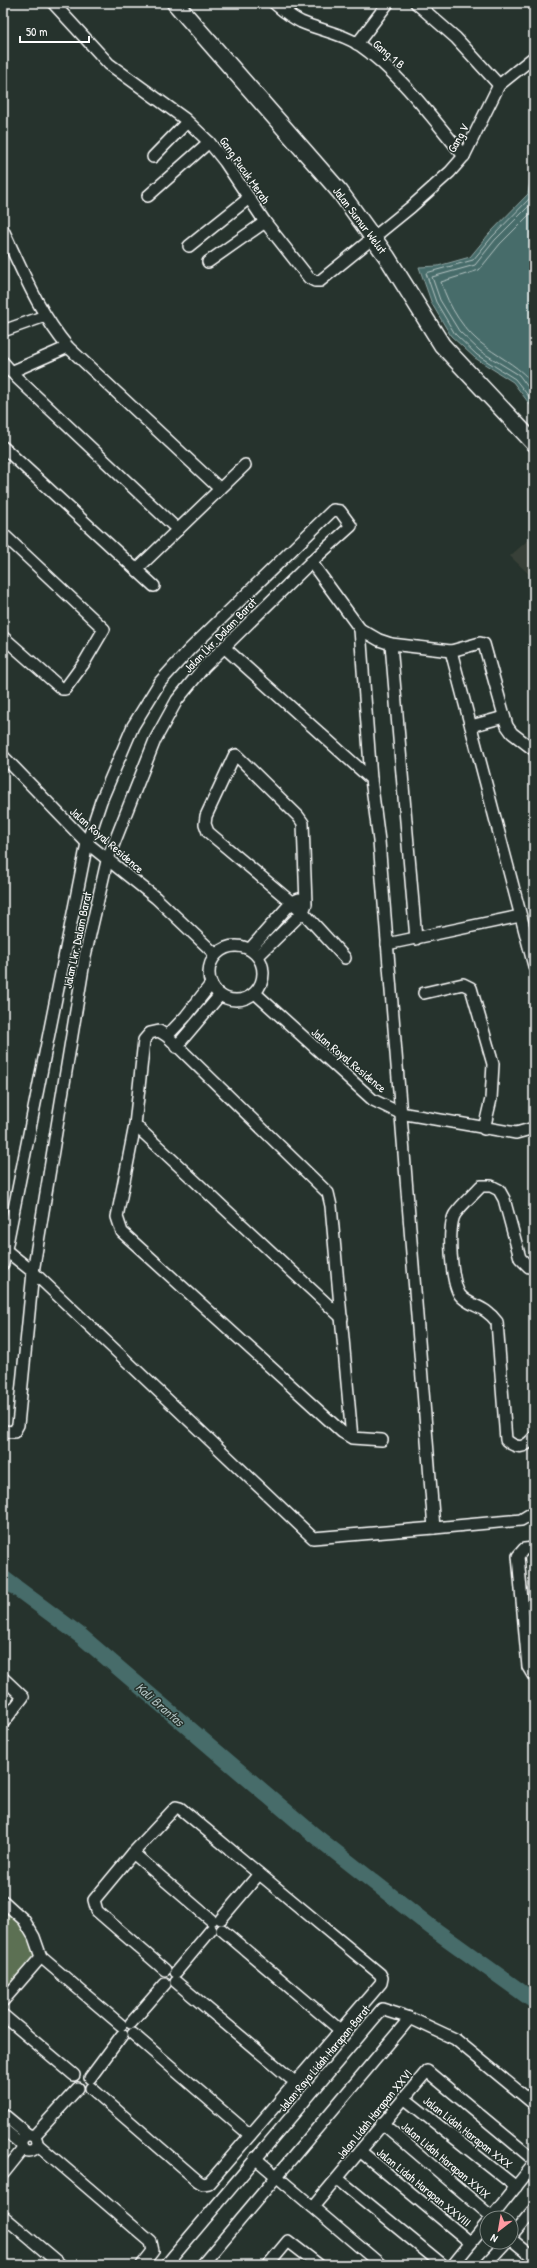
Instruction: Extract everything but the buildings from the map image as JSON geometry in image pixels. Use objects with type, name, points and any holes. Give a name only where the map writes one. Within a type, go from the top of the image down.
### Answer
[{"type":"street","name":"Gang Pucuk Merah","points":[[53,3],[109,64],[187,122],[209,142],[265,222],[309,278],[315,281],[320,280],[373,237]]},
{"type":"street","name":"Jalan Sumur Welut","points":[[175,3],[321,169],[388,257],[442,345],[534,443]]},
{"type":"street","name":"Gang 1 B","points":[[274,3],[301,22],[326,29],[357,44],[399,79],[464,156]]},
{"type":"street","points":[[284,11],[293,3]]},
{"type":"street","points":[[357,44],[388,3]]},
{"type":"street","points":[[416,3],[456,38],[499,85]]},
{"type":"street","name":"Gang V","points":[[373,237],[411,207],[450,172],[464,156],[499,85],[534,57]]},
{"type":"street","points":[[153,157],[187,122]]},
{"type":"street","points":[[148,196],[209,142]]},
{"type":"street","points":[[190,246],[249,198]]},
{"type":"street","points":[[208,262],[265,222]]},
{"type":"street","points":[[3,230],[45,316],[68,346],[220,489]]},
{"type":"street","points":[[3,331],[45,316]]},
{"type":"street","points":[[11,372],[68,346]]},
{"type":"street","points":[[3,362],[11,372],[178,530]]},
{"type":"street","points":[[3,447],[154,586]]},
{"type":"street","points":[[137,569],[245,465]]},
{"type":"street","name":"Jalan Lkr. Dalam Barat","points":[[3,1264],[4,1249],[87,843],[101,801],[133,726],[160,682],[195,645],[333,510],[340,511],[351,525],[204,666],[177,700],[155,740],[107,861],[85,956],[33,1272],[18,1425],[14,1432],[3,1431]]},
{"type":"street","points":[[3,534],[104,629],[84,663],[65,689],[62,689],[3,637]]},
{"type":"street","points":[[311,562],[360,629],[392,644],[451,651],[480,642],[484,644],[507,726],[512,733],[534,750]]},
{"type":"street","points":[[360,629],[371,778],[387,944],[434,1528]]},
{"type":"street","points":[[392,644],[416,939]]},
{"type":"street","points":[[224,648],[371,778]]},
{"type":"street","points":[[451,651],[534,966]]},
{"type":"street","points":[[471,726],[504,717]]},
{"type":"street","points":[[254,952],[303,912],[307,896],[303,823],[301,819],[236,755],[234,756],[206,816],[205,824],[208,832],[303,912],[345,958]]},
{"type":"street","name":"Jalan Royal Residence","points":[[3,756],[87,843],[107,861],[156,898],[216,954]]},
{"type":"street","points":[[254,952],[292,902],[307,896]]},
{"type":"street","points":[[387,944],[520,916]]},
{"type":"street","points":[[238,945],[254,952],[263,965],[264,975],[261,985],[255,993],[247,998],[238,1000],[228,999],[220,995],[211,984],[208,974],[210,963],[216,954],[226,947],[238,945]]},
{"type":"street","points":[[167,1036],[186,1016],[211,984]]},
{"type":"street","points":[[424,993],[463,984],[471,988],[493,1064],[491,1099],[484,1129]]},
{"type":"street","name":"Jalan Royal Residence","points":[[255,993],[373,1100],[400,1113],[484,1129],[516,1133],[534,1128]]},
{"type":"street","points":[[176,1047],[220,995]]},
{"type":"street","points":[[352,1438],[342,1318],[328,1194],[176,1047],[167,1036],[159,1031],[150,1033],[144,1040],[135,1125],[118,1217],[122,1232],[342,1432],[352,1438],[382,1440]]},
{"type":"street","points":[[135,1125],[342,1318]]},
{"type":"street","points":[[532,1269],[520,1258],[504,1199],[498,1190],[491,1186],[481,1186],[455,1214],[450,1224],[452,1261],[459,1294],[464,1299],[485,1309],[497,1322],[506,1440],[512,1446],[520,1448],[527,1445],[534,1437]]},
{"type":"street","points":[[4,1249],[33,1272],[310,1535],[317,1538],[521,1520],[534,1512]]},
{"type":"street","points":[[534,1548],[524,1549],[518,1556],[528,1667],[534,1677]]},
{"type":"street","points":[[3,1678],[23,1697],[3,1723]]},
{"type":"street","points":[[90,2083],[203,2184],[209,2183],[296,2083],[381,1983],[382,1978],[380,1974],[180,1808],[176,1807],[133,1853],[94,1900],[94,1906],[97,1911],[165,1970],[161,1977],[172,1979],[296,2083]]},
{"type":"street","points":[[133,1853],[340,2030]]},
{"type":"street","points":[[3,2129],[22,2146],[32,2151],[33,2138],[78,2088],[85,2091],[127,2029],[172,1979],[259,1874]]},
{"type":"street","points":[[3,1901],[24,1920],[34,1937],[42,1957],[250,2135]]},
{"type":"street","points":[[3,2001],[42,1957]]},
{"type":"street","name":"Jalan Raya Lidah Harapan Barat","points":[[166,2265],[382,2009],[410,2018]]},
{"type":"street","points":[[3,2014],[74,2075]]},
{"type":"street","points":[[202,2265],[410,2018],[455,2039],[534,2104]]},
{"type":"street","name":"Jalan Lidah Harapan XXVI","points":[[313,2207],[338,2179],[425,2072],[429,2072],[534,2160]]},
{"type":"street","name":"Jalan Lidah Harapan XXX","points":[[404,2098],[516,2187]]},
{"type":"street","points":[[3,2114],[33,2138],[150,2242],[153,2251],[142,2265]]},
{"type":"street","name":"Jalan Lidah Harapan XXIX","points":[[382,2124],[479,2210]]},
{"type":"street","points":[[3,2174],[22,2146],[24,2136],[33,2138]]},
{"type":"street","name":"Jalan Lidah Harapan XXVIII","points":[[360,2151],[471,2243]]},
{"type":"street","points":[[255,2158],[381,2265]]},
{"type":"street","points":[[498,2210],[534,2164]]},
{"type":"street","points":[[338,2179],[442,2265]]},
{"type":"street","points":[[519,2228],[534,2209]]},
{"type":"street","points":[[3,2216],[61,2265]]},
{"type":"street","points":[[453,2265],[479,2233]]},
{"type":"street","points":[[268,2265],[287,2241],[290,2241],[318,2265]]},
{"type":"street","points":[[519,2245],[534,2258]]},
{"type":"street","points":[[485,2265],[499,2250]]},
{"type":"shaded area","points":[[534,535],[534,579],[510,556]]},
{"type":"green space","points":[[3,1901],[24,1920],[41,1957],[3,2001]]},
{"type":"water","points":[[534,166],[534,410],[513,382],[475,358],[451,336],[432,304],[419,267],[438,266],[470,257],[489,234],[528,194],[532,168]]},
{"type":"waterway","name":"Kali Brantas","points":[[3,1578],[81,1636],[314,1835],[431,1927],[534,2001]]}]
